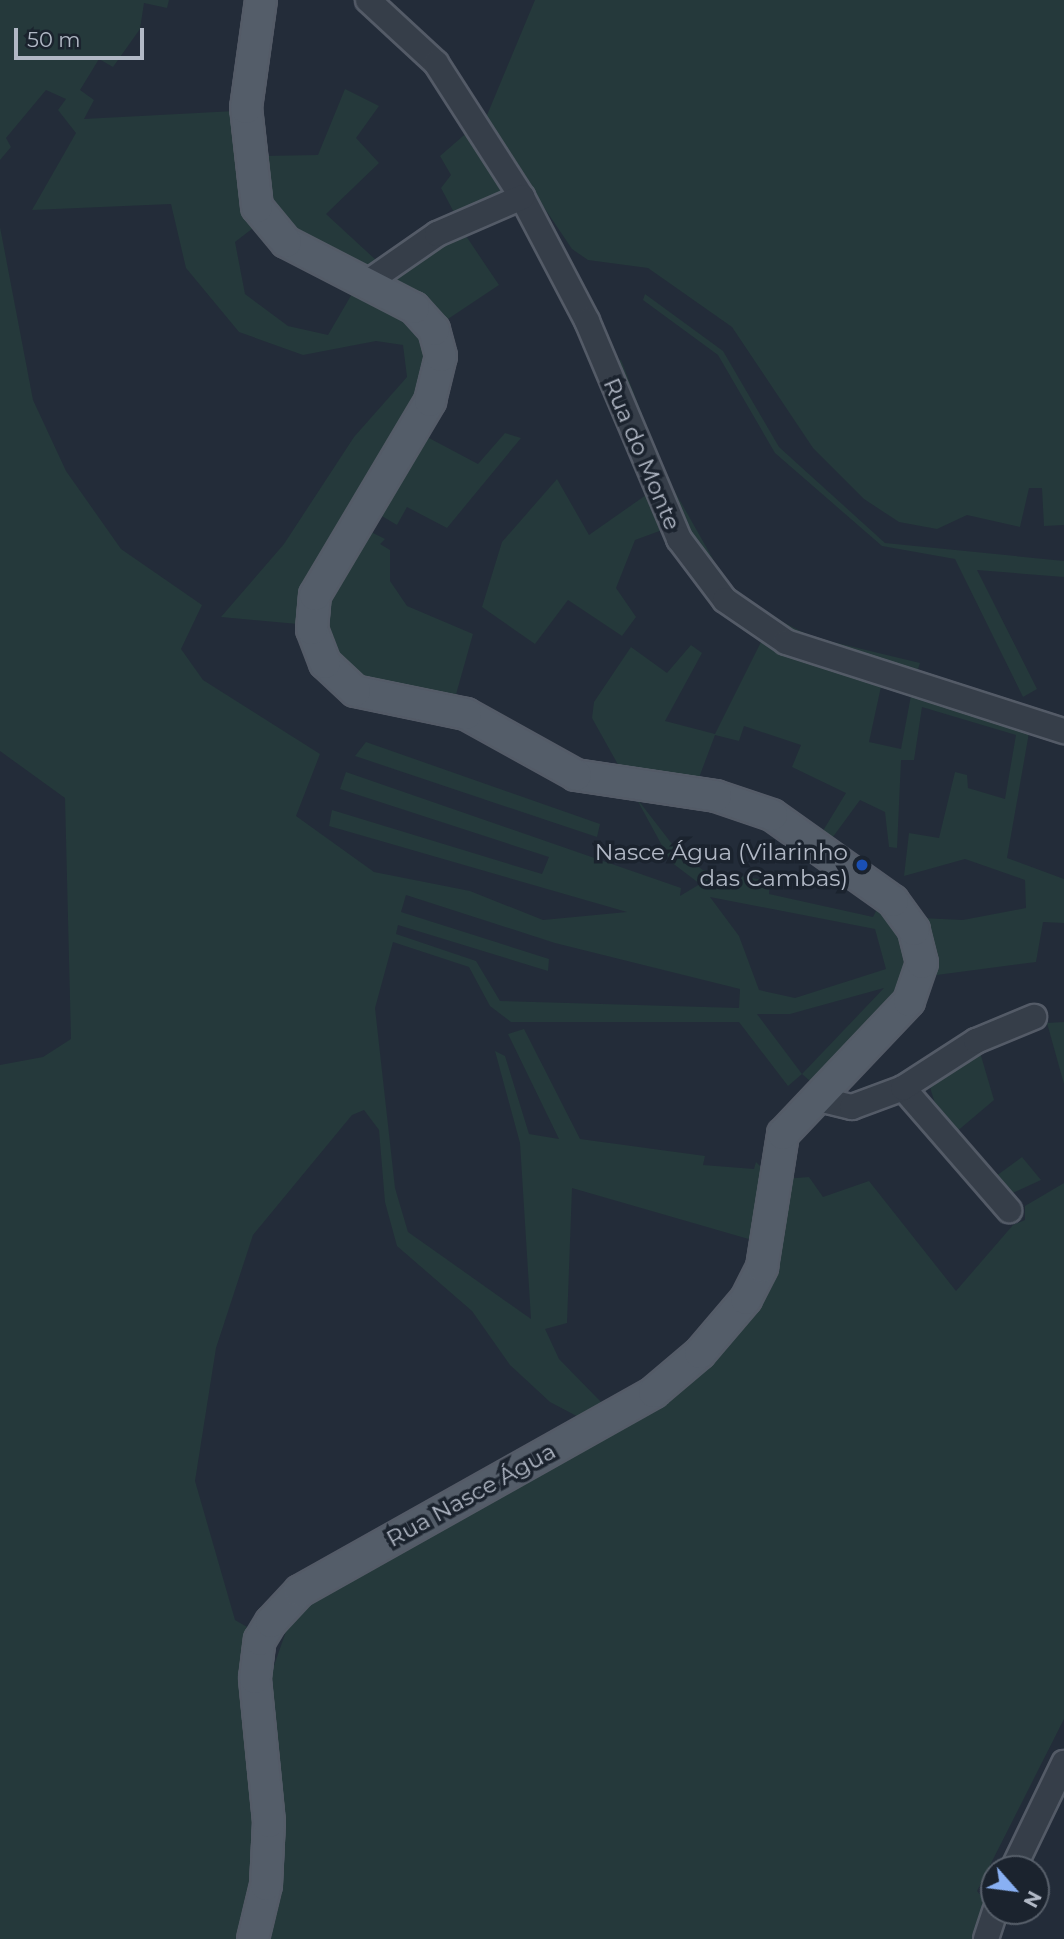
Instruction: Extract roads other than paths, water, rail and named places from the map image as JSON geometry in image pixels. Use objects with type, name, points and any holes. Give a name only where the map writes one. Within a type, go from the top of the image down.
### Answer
[{"type":"main road","name":"Rua Nasce Água","points":[[253,1939],[266,1885],[269,1822],[255,1678],[260,1640],[271,1622],[300,1591],[636,1403],[700,1353],[755,1284],[766,1253],[778,1146],[814,1098],[915,989],[919,941],[892,901],[759,808],[576,775],[466,714],[355,691],[325,663],[312,629],[315,595],[430,401],[440,367],[440,343],[426,319],[368,282],[286,242],[257,207],[246,108],[261,0]]},
{"type":"street","name":"Rua do Monte","points":[[368,0],[436,64],[522,197],[587,321],[679,539],[725,600],[786,642],[1064,731]]},
{"type":"street","points":[[368,282],[437,234],[522,197]]},
{"type":"street","points":[[814,1098],[852,1107],[903,1088],[976,1041],[1034,1017]]},
{"type":"street","points":[[903,1088],[1009,1210]]},
{"type":"street","points":[[1020,1855],[1064,1763]]},
{"type":"place","name":"Nasce Água (Vilarinho das Cambas)","points":[[862,865]]}]
